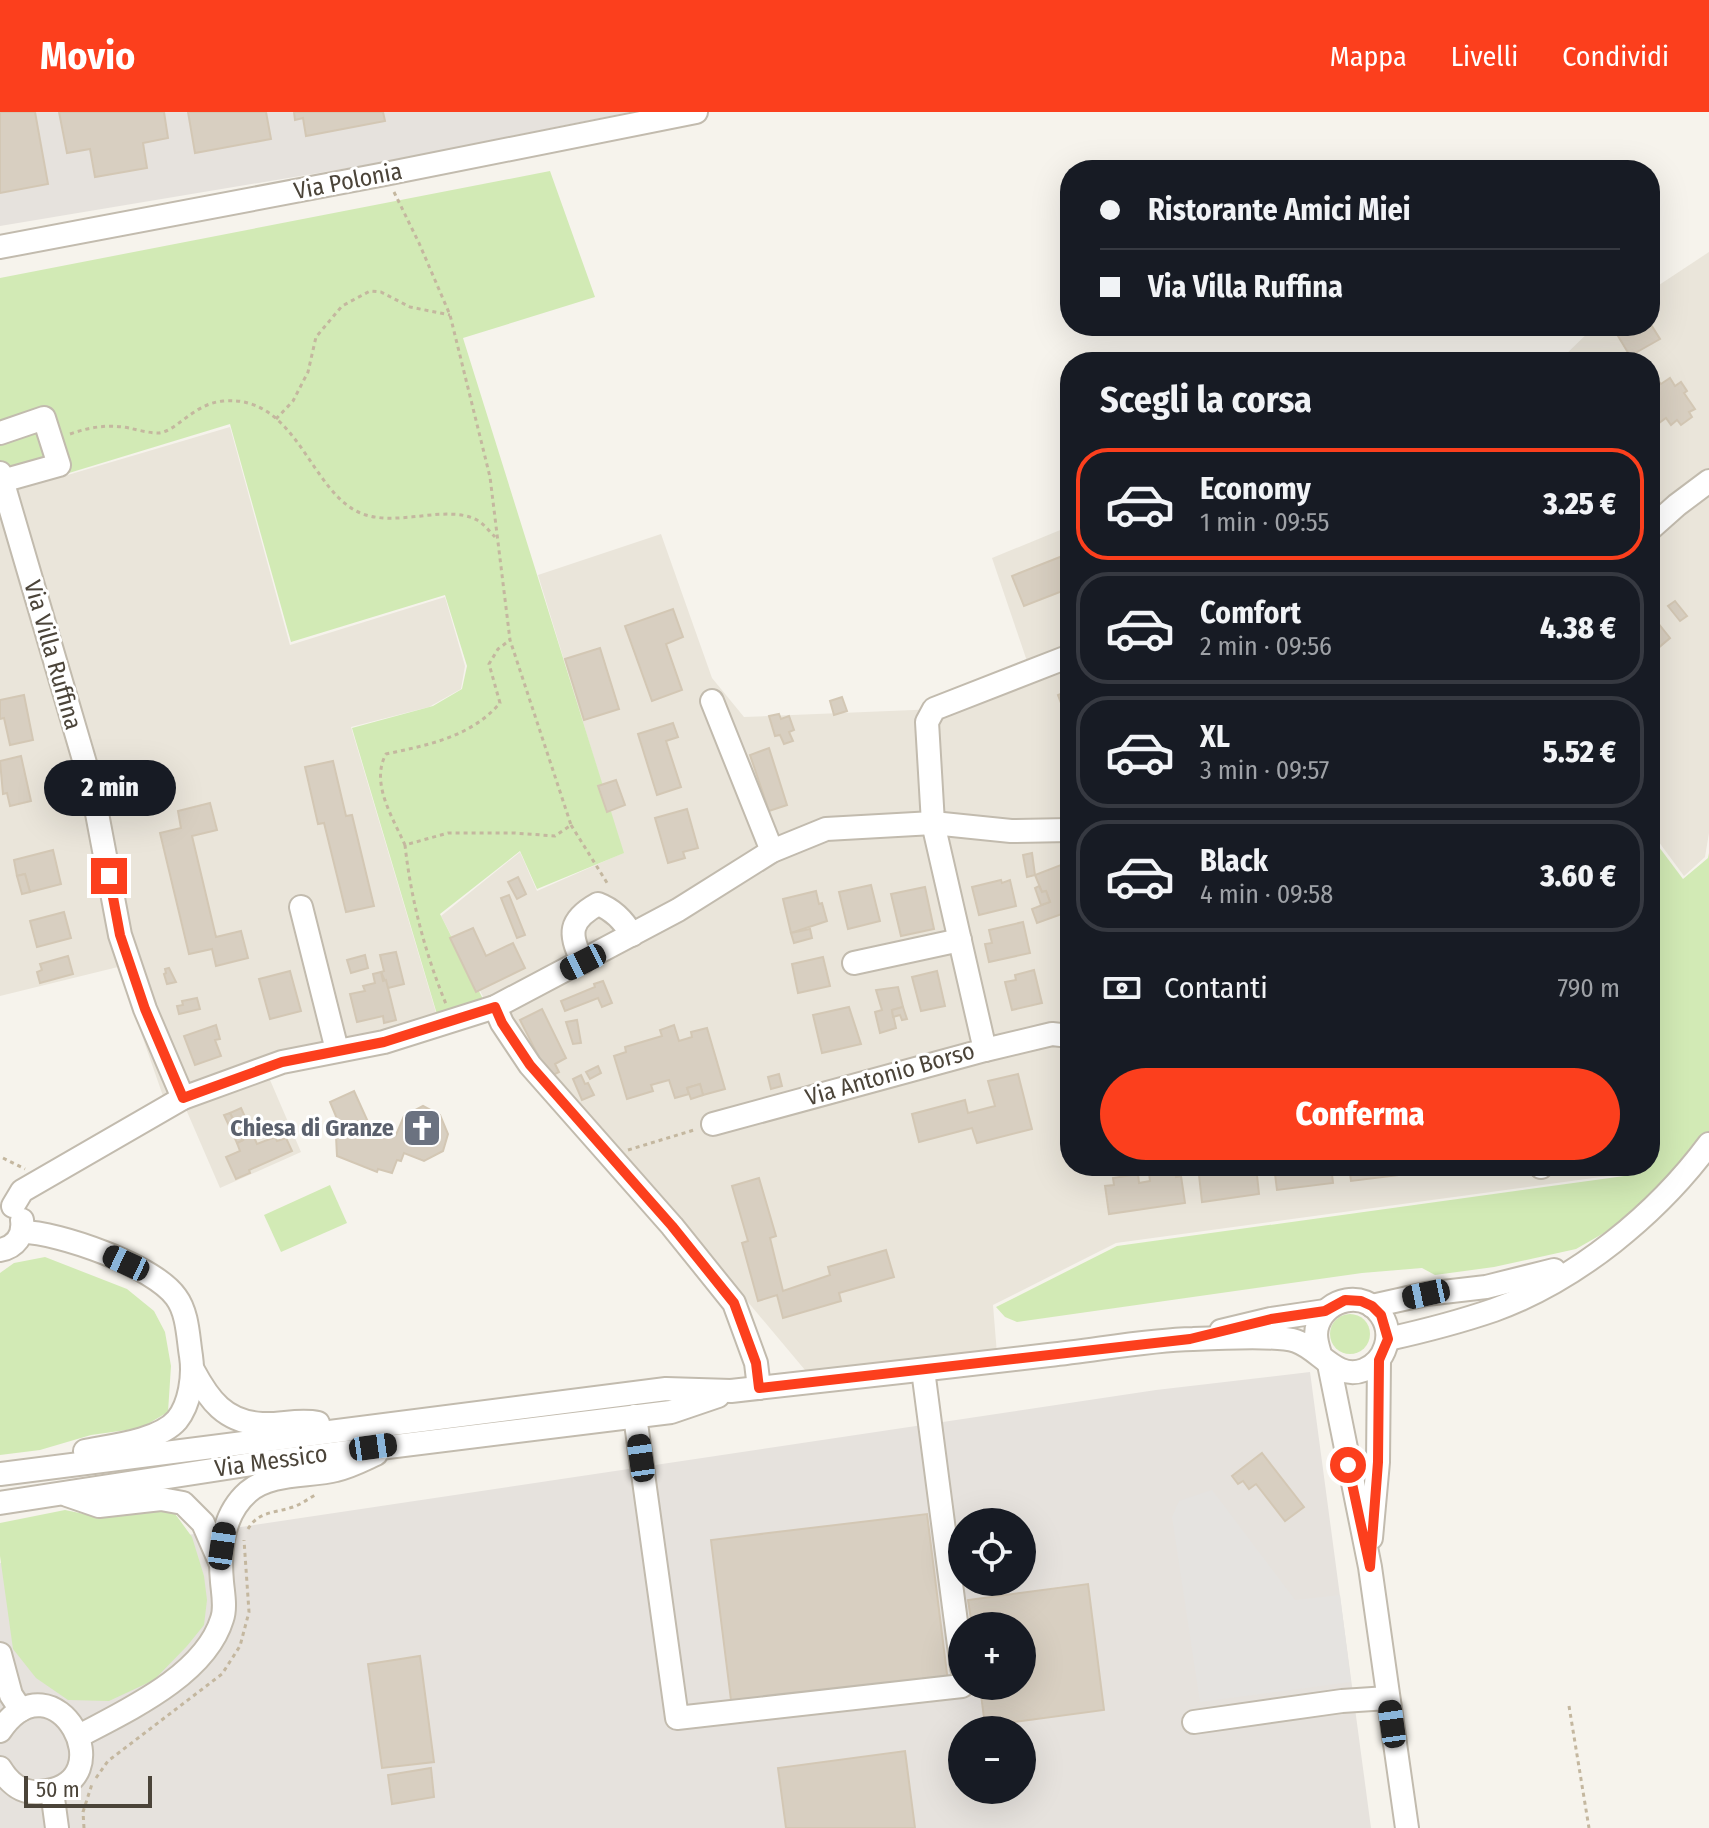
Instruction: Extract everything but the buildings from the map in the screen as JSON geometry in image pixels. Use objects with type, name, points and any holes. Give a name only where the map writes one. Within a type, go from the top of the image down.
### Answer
[{"type":"street","name":"Via Polonia","points":[[0,247],[696,112]]},
{"type":"street","points":[[0,433],[44,418],[59,465],[2,481]]},
{"type":"street","name":"Via Villa Ruffina","points":[[2,481],[92,787],[120,935],[145,1009],[183,1098]]},
{"type":"street","points":[[1660,520],[1709,481]]},
{"type":"street","name":"Via Antonio Borso","points":[[713,1124],[985,1050],[933,823],[927,722],[934,709],[1060,660]]},
{"type":"street","points":[[712,701],[772,851]]},
{"type":"street","points":[[7,1246],[23,1222],[6,1204],[22,1191],[183,1098],[282,1062],[384,1042],[495,1007],[583,962],[626,926],[678,910],[772,851],[826,829],[933,823],[1011,831],[1060,830]]},
{"type":"street","points":[[583,962],[575,947],[575,922],[585,911],[598,904],[608,908],[626,926]]},
{"type":"street","points":[[301,907],[337,1050]]},
{"type":"street","points":[[854,963],[960,940]]},
{"type":"street","points":[[495,1007],[530,1065],[734,1303],[756,1363],[759,1388]]},
{"type":"street","points":[[985,1050],[1052,1034],[1060,1035]]},
{"type":"street","name":"Via Messico","points":[[1388,1339],[1495,1309],[1586,1262],[1635,1224],[1670,1190],[1709,1144]]},
{"type":"street","points":[[7,1246],[47,1233],[105,1253],[147,1273],[176,1297],[187,1325],[193,1370],[187,1400],[176,1421],[151,1436],[53,1458],[10,1473]]},
{"type":"street","name":"Via Messico","points":[[1190,1339],[1271,1319],[1325,1311],[1345,1300],[1361,1301],[1372,1306],[1426,1294],[1486,1287],[1586,1262]]},
{"type":"street","points":[[1370,1567],[1380,1406],[1379,1360],[1388,1339],[1381,1315],[1372,1306]]},
{"type":"street","points":[[1325,1311],[1317,1325],[1315,1337],[1325,1359],[1341,1418],[1370,1567],[1407,1828]]},
{"type":"street","name":"Via Messico","points":[[10,1473],[666,1389],[731,1391],[1190,1339],[1295,1340],[1343,1371],[1366,1369],[1379,1360]]},
{"type":"street","points":[[193,1370],[207,1396],[223,1412],[237,1419],[263,1424],[304,1420],[346,1429]]},
{"type":"street","points":[[923,1370],[955,1612]]},
{"type":"street","name":"Via Messico","points":[[7,1502],[402,1443],[671,1412],[731,1391]]},
{"type":"street","points":[[1341,1418],[1352,1421],[1369,1416],[1380,1406]]},
{"type":"street","points":[[635,1416],[677,1718],[948,1688]]},
{"type":"street","points":[[79,1736],[154,1694],[191,1666],[211,1644],[224,1616],[220,1563],[225,1530],[236,1504],[251,1490],[271,1480],[339,1470],[402,1443]]},
{"type":"street","points":[[62,1493],[99,1506],[161,1499],[183,1503],[203,1523],[220,1563]]},
{"type":"street","points":[[0,1654],[11,1695],[21,1710]]},
{"type":"street","points":[[1194,1722],[1342,1701],[1388,1698]]},
{"type":"street","points":[[0,1731],[8,1719],[21,1710],[49,1708],[62,1713],[72,1723],[79,1736],[81,1758],[71,1778],[52,1791],[36,1793],[20,1789],[7,1779],[0,1768]]},
{"type":"street","points":[[52,1791],[57,1828]]},
{"type":"path","points":[[385,174],[450,315],[490,477],[510,640],[571,825],[620,906],[626,926]]},
{"type":"path","points":[[276,419],[293,401],[308,372],[316,337],[342,306],[370,291],[381,292],[410,307],[450,315]]},
{"type":"path","points":[[51,441],[90,427],[124,427],[161,433],[207,404],[225,400],[243,402],[276,419],[290,432],[346,505],[382,519],[463,515],[480,521],[496,538]]},
{"type":"path","points":[[454,1022],[436,980],[410,892],[405,845],[384,795],[380,764],[386,754],[441,743],[486,719],[500,703],[489,664],[498,649],[510,640]]},
{"type":"path","points":[[405,845],[448,833],[555,836],[571,825]]},
{"type":"path","points":[[611,1156],[713,1124]]},
{"type":"path","points":[[1569,1706],[1589,1828]]},
{"type":"shaded area","points":[[0,112],[630,112],[378,163],[0,226]]},
{"type":"shaded area","points":[[1709,252],[1709,833],[1705,857],[1684,876],[1660,844],[1660,352],[1568,352],[1585,336],[1660,336],[1660,284]]},
{"type":"shaded area","points":[[230,427],[290,645],[445,597],[465,666],[461,689],[429,707],[351,727],[443,1036],[267,1073],[301,1152],[220,1188],[185,1107],[170,1116],[118,967],[0,996],[0,495]]},
{"type":"shaded area","points":[[1060,530],[1060,1176],[1608,1176],[1116,1243],[993,1305],[997,1354],[810,1376],[675,1215],[490,1010],[441,916],[520,852],[537,891],[623,853],[538,575],[661,534],[712,678],[744,717],[938,709],[1031,673],[992,558]]},
{"type":"shaded area","points":[[1310,1372],[1371,1828],[0,1828],[0,1563],[1156,1390]]},
{"type":"shaded area","points":[[1212,1490],[1295,1600],[1340,1595],[1351,1682],[1200,1702],[1172,1517],[1179,1501]]},
{"type":"green space","points":[[550,171],[595,297],[463,338],[624,853],[537,889],[520,851],[440,914],[488,1009],[439,1021],[352,728],[433,706],[462,689],[467,666],[445,595],[291,642],[230,424],[0,494],[0,278]]},
{"type":"green space","points":[[1660,848],[1683,879],[1708,858],[1709,853],[1709,1145],[1672,1194],[1576,1249],[1494,1267],[1435,1275],[1422,1268],[1362,1273],[1017,1322],[1005,1317],[996,1307],[1117,1246],[1624,1176],[1660,1176]]},
{"type":"green space","points":[[330,1185],[347,1223],[281,1252],[264,1215]]},
{"type":"green space","points":[[45,1257],[127,1289],[154,1311],[165,1332],[171,1366],[168,1412],[141,1428],[91,1435],[40,1450],[0,1455],[0,1273],[14,1263]]},
{"type":"green space","points":[[1350,1314],[1364,1320],[1370,1334],[1364,1348],[1350,1354],[1336,1348],[1330,1334],[1336,1320]]},
{"type":"green space","points":[[149,1507],[173,1511],[192,1537],[204,1576],[207,1600],[204,1625],[154,1680],[109,1701],[68,1700],[36,1678],[13,1649],[0,1556],[0,1523],[65,1510],[99,1517]]},
{"type":"place","name":"Chiesa di Granze","points":[[422,1128]]},
{"type":"route","points":[[109,876],[120,935],[145,1009],[183,1098],[282,1062],[384,1042],[495,1007],[530,1065],[672,1226],[734,1303],[756,1363],[759,1388],[1190,1339],[1271,1319],[1325,1311],[1345,1300],[1361,1301],[1381,1315],[1388,1333],[1385,1351],[1379,1360],[1378,1462],[1370,1567],[1348,1465]]}]
